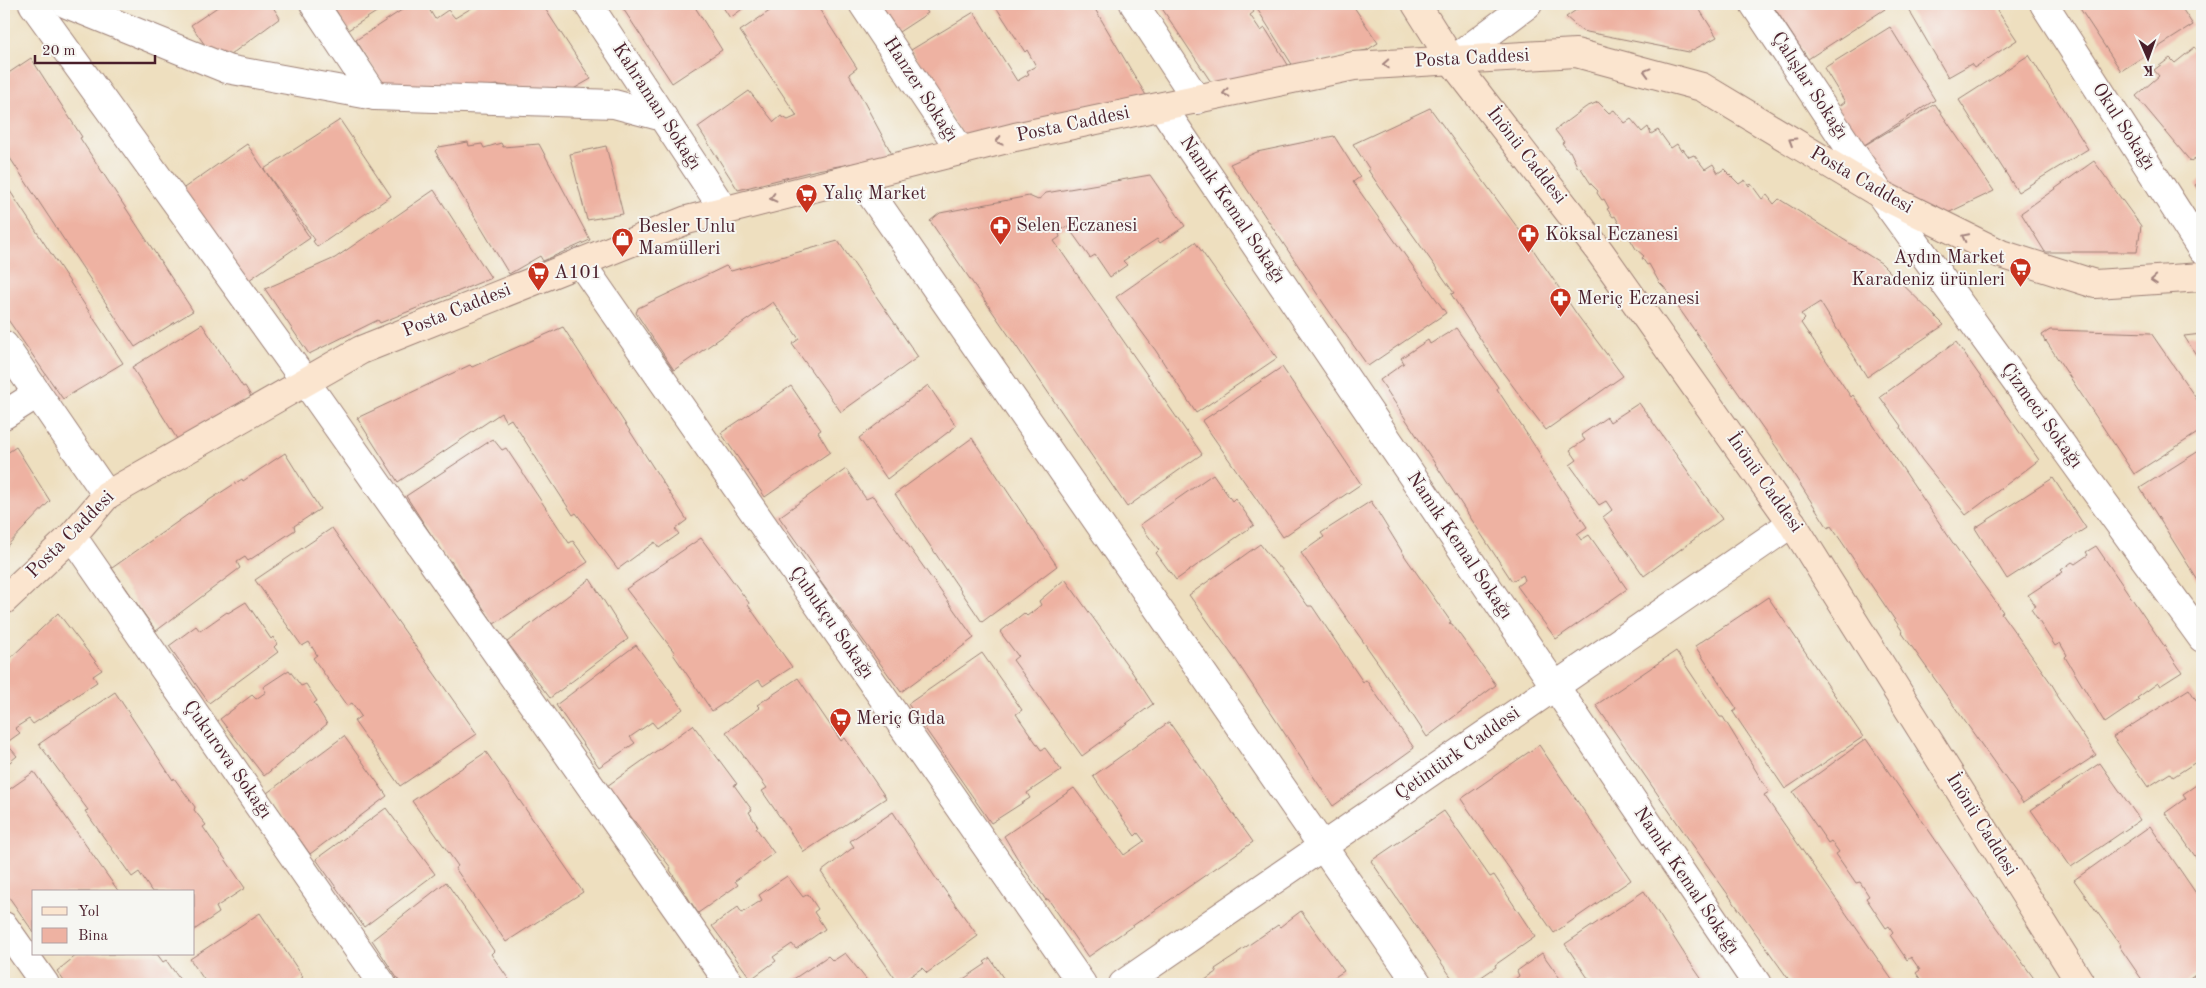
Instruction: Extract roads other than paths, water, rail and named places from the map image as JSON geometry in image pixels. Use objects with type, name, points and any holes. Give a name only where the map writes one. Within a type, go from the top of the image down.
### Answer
[{"type":"main road","name":"İnönü Caddesi","points":[[1416,4],[1452,61],[1600,252],[1792,523],[2081,984]]},
{"type":"main road","name":"Posta Caddesi","points":[[4,600],[72,536],[107,495],[361,350],[580,262],[687,220],[724,210],[1015,137],[1354,66],[1576,53],[1702,87],[1880,194],[2001,254],[2095,284],[2202,277]]},
{"type":"street","points":[[32,4],[305,381],[730,984]]},
{"type":"street","points":[[67,4],[228,69],[375,96],[614,104],[663,117]]},
{"type":"street","points":[[314,4],[375,96]]},
{"type":"street","name":"Kahraman Sokağı","points":[[588,4],[724,210]]},
{"type":"street","name":"Hanzer Sokağı","points":[[863,4],[961,151]]},
{"type":"street","points":[[1134,4],[1196,100]]},
{"type":"street","points":[[1452,61],[1528,4]]},
{"type":"street","name":"Çalışlar Sokağı","points":[[1754,4],[1880,194]]},
{"type":"street","name":"Okul Sokağı","points":[[2044,4],[2202,250]]},
{"type":"street","name":"Namık Kemal Sokağı","points":[[1162,107],[1756,984]]},
{"type":"street","points":[[859,177],[1418,984]]},
{"type":"street","name":"Çizmeci Sokağı","points":[[1880,194],[2202,638]]},
{"type":"street","name":"Çubukçu Sokağı","points":[[580,262],[1082,984]]},
{"type":"street","points":[[4,345],[107,495]]},
{"type":"street","points":[[4,415],[37,394]]},
{"type":"street","name":"Çetintürk Caddesi","points":[[1123,984],[1792,523]]},
{"type":"street","name":"Çukurova Sokağı","points":[[72,536],[382,984]]},
{"type":"street","points":[[4,926],[45,984]]},
{"type":"place","name":"Yalıç Market","points":[[806,213]]},
{"type":"place","name":"Selen Eczanesi","points":[[1000,245]]},
{"type":"place","name":"Köksal Eczanesi","points":[[1529,254]]},
{"type":"place","name":"Besler Unlu Mamülleri","points":[[622,257]]},
{"type":"place","name":"Aydın Market Karadeniz ürünleri","points":[[2021,288]]},
{"type":"place","name":"A101","points":[[538,292]]},
{"type":"place","name":"Meriç Eczanesi","points":[[1561,318]]},
{"type":"place","name":"Meriç Gıda","points":[[840,738]]}]
